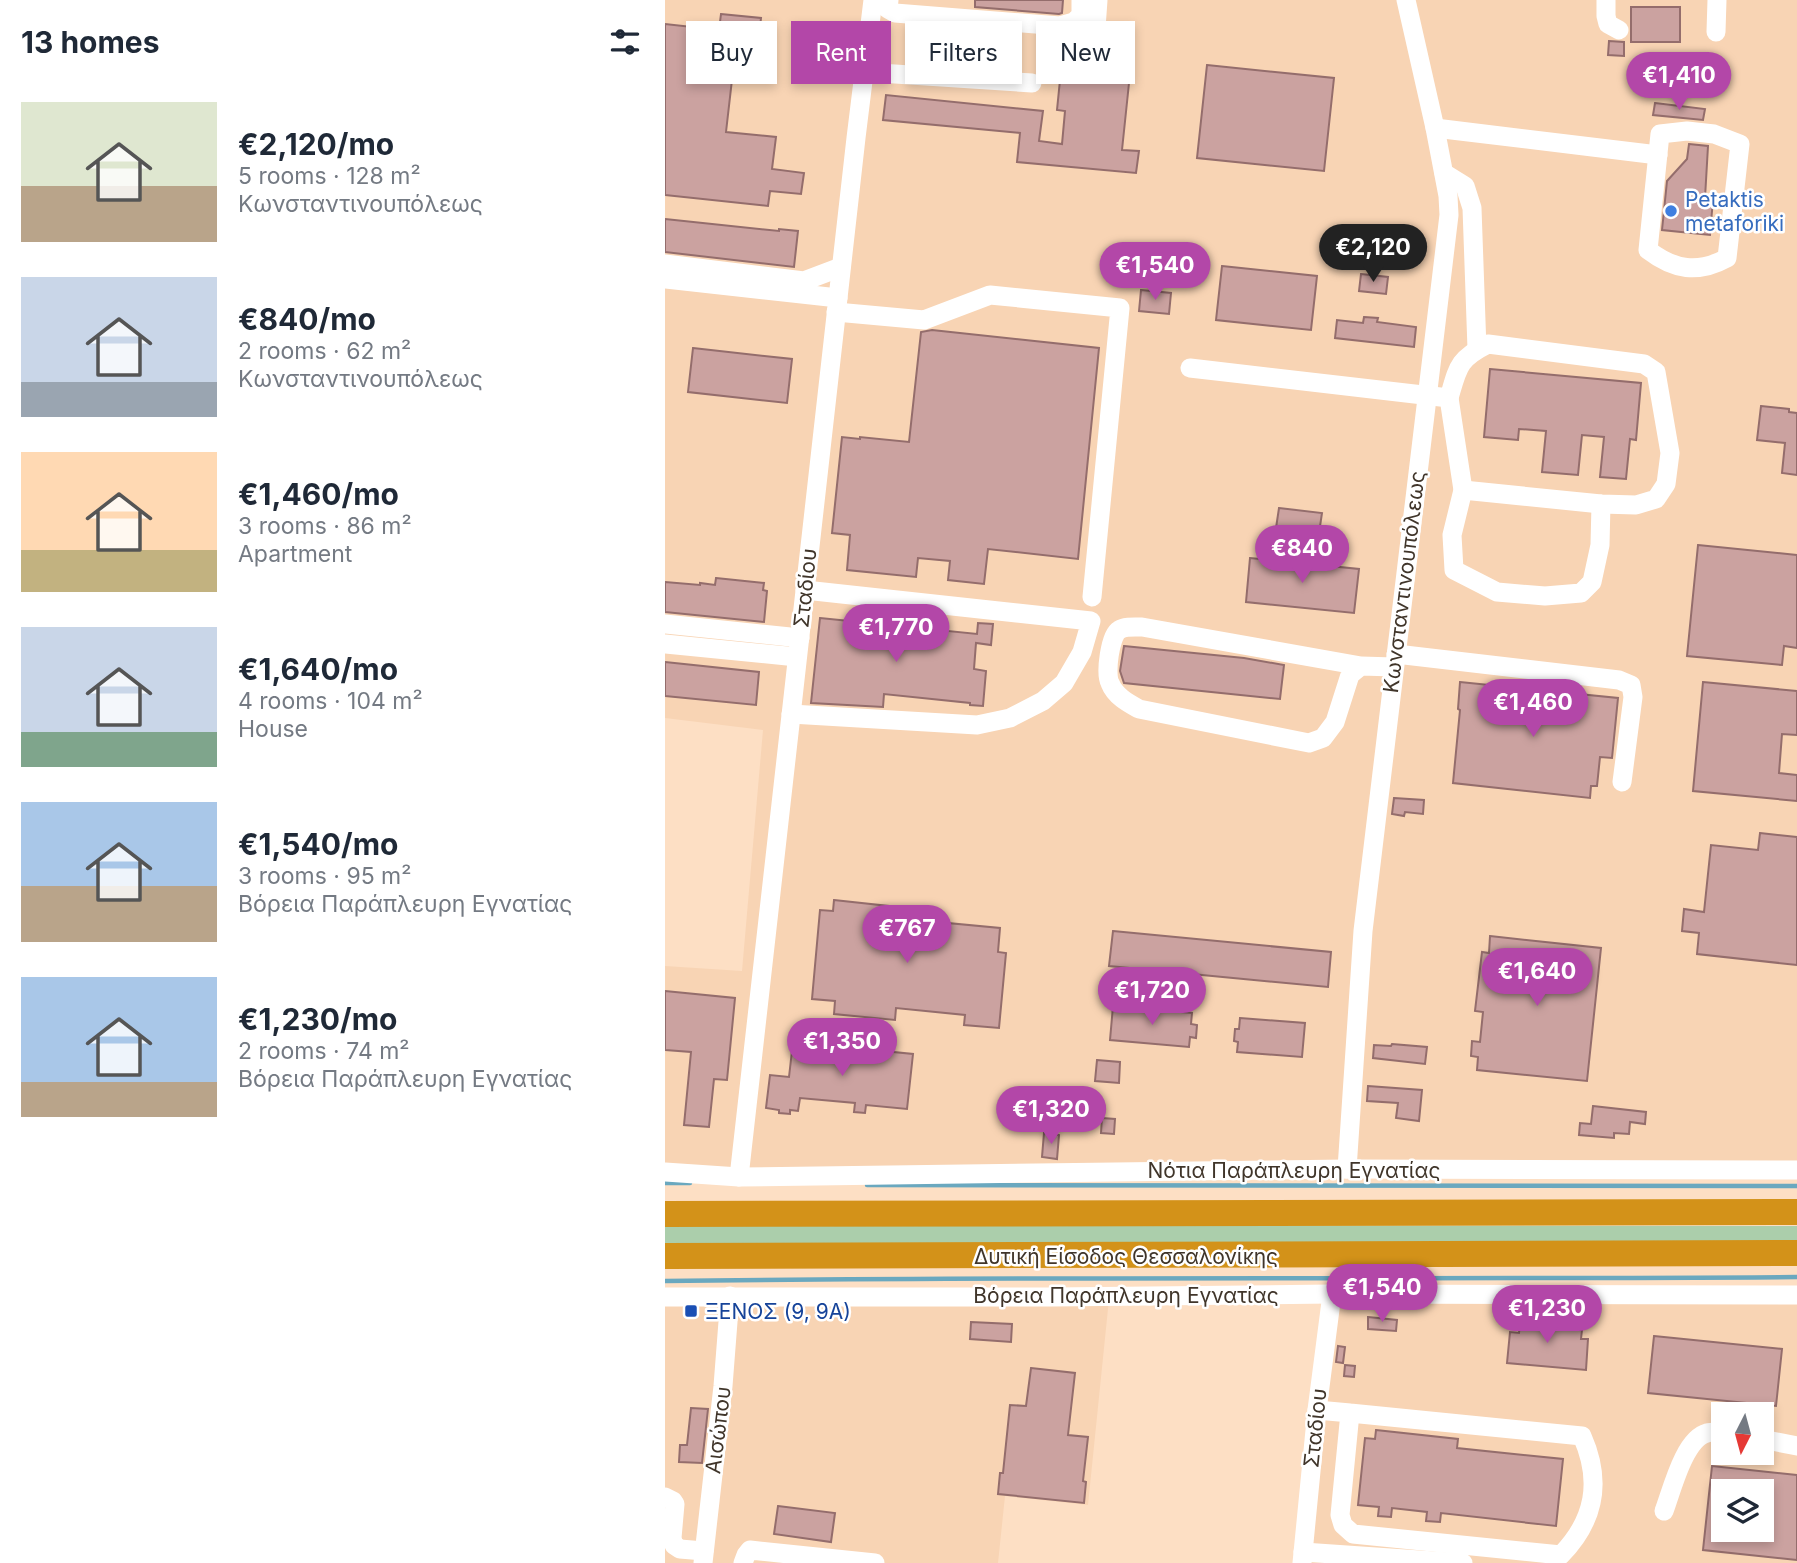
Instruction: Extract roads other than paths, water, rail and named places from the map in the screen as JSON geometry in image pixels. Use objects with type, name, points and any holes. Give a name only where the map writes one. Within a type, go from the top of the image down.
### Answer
[{"type":"highway","name":"Δυτική Είσοδος Θεσσαλονίκης","points":[[665,1214],[1797,1212]]},
{"type":"highway","name":"Δυτική Είσοδος Θεσσαλονίκης","points":[[665,1256],[1797,1253]]},
{"type":"street","name":"Σταδίου","points":[[870,21],[873,0]]},
{"type":"street","points":[[889,0],[888,9],[895,13],[1060,26],[1074,22],[1081,15],[1081,0]]},
{"type":"street","points":[[1096,21],[1098,0]]},
{"type":"street","name":"Κωνσταντινουπόλεως","points":[[1347,1169],[1363,932],[1449,205],[1435,128],[1406,0]]},
{"type":"street","points":[[1606,0],[1608,24],[1619,30]]},
{"type":"street","points":[[1716,32],[1717,0]]},
{"type":"street","points":[[891,74],[1032,83]]},
{"type":"street","name":"Σταδίου","points":[[739,1177],[863,84]]},
{"type":"street","points":[[1435,128],[1658,155]]},
{"type":"street","points":[[1674,132],[1714,134],[1740,144],[1727,257],[1707,266],[1686,268],[1666,262],[1648,250],[1658,155],[1660,134],[1674,132]]},
{"type":"street","points":[[1444,173],[1465,186],[1472,208],[1478,349]]},
{"type":"street","points":[[665,264],[804,281],[841,267]]},
{"type":"street","points":[[665,279],[924,320],[989,295],[1120,309],[1092,597]]},
{"type":"street","points":[[1462,490],[1636,505],[1656,499],[1666,484],[1670,453],[1656,372],[1644,364],[1488,344],[1471,352],[1457,368],[1449,398],[1462,490],[1452,535],[1454,570],[1497,592],[1545,596],[1581,593],[1592,582],[1599,545],[1601,504]]},
{"type":"street","points":[[1190,368],[1449,398]]},
{"type":"street","points":[[791,714],[977,725],[1010,718],[1043,701],[1064,682],[1082,652],[1091,621],[805,590]]},
{"type":"street","points":[[665,624],[799,648]]},
{"type":"street","points":[[1361,666],[1350,675],[1335,722],[1323,738],[1309,743],[1139,709],[1122,700],[1109,682],[1108,667],[1112,636],[1120,629],[1142,627],[1361,666],[1395,661],[1619,680],[1631,685],[1633,697],[1622,782]]},
{"type":"street","points":[[665,644],[799,648]]},
{"type":"street","name":"Νότια Παράπλευρη Εγνατίας","points":[[665,1172],[739,1177],[1347,1169],[1797,1170]]},
{"type":"street","name":"Σταδίου","points":[[1312,1558],[1317,1410],[1332,1294]]},
{"type":"street","name":"Βόρεια Παράπλευρη Εγνατίας","points":[[665,1297],[1797,1295]]},
{"type":"street","name":"Αισώπου","points":[[703,1557],[723,1385],[730,1296]]},
{"type":"street","points":[[1317,1410],[1350,1413],[1582,1436],[1593,1476],[1591,1504],[1583,1526],[1561,1555],[1353,1534],[1343,1524],[1340,1515],[1350,1413]]},
{"type":"street","points":[[1664,1511],[1681,1463],[1691,1444],[1706,1433],[1711,1433]]},
{"type":"street","points":[[1775,1442],[1797,1446]]},
{"type":"street","points":[[665,1497],[675,1504],[672,1538],[674,1545],[703,1557]]},
{"type":"street","points":[[743,1563],[750,1550],[875,1563]]},
{"type":"street","points":[[1312,1558],[1463,1563]]},
{"type":"waterway","points":[[665,1183],[690,1183]]},
{"type":"waterway","points":[[867,1185],[1797,1186]]},
{"type":"waterway","points":[[665,1281],[1797,1277]]},
{"type":"place","name":"Petaktis metaforiki","points":[[1671,211]]},
{"type":"place","name":"ΞΕΝΟΣ (9, 9Α)","points":[[691,1311]]}]
